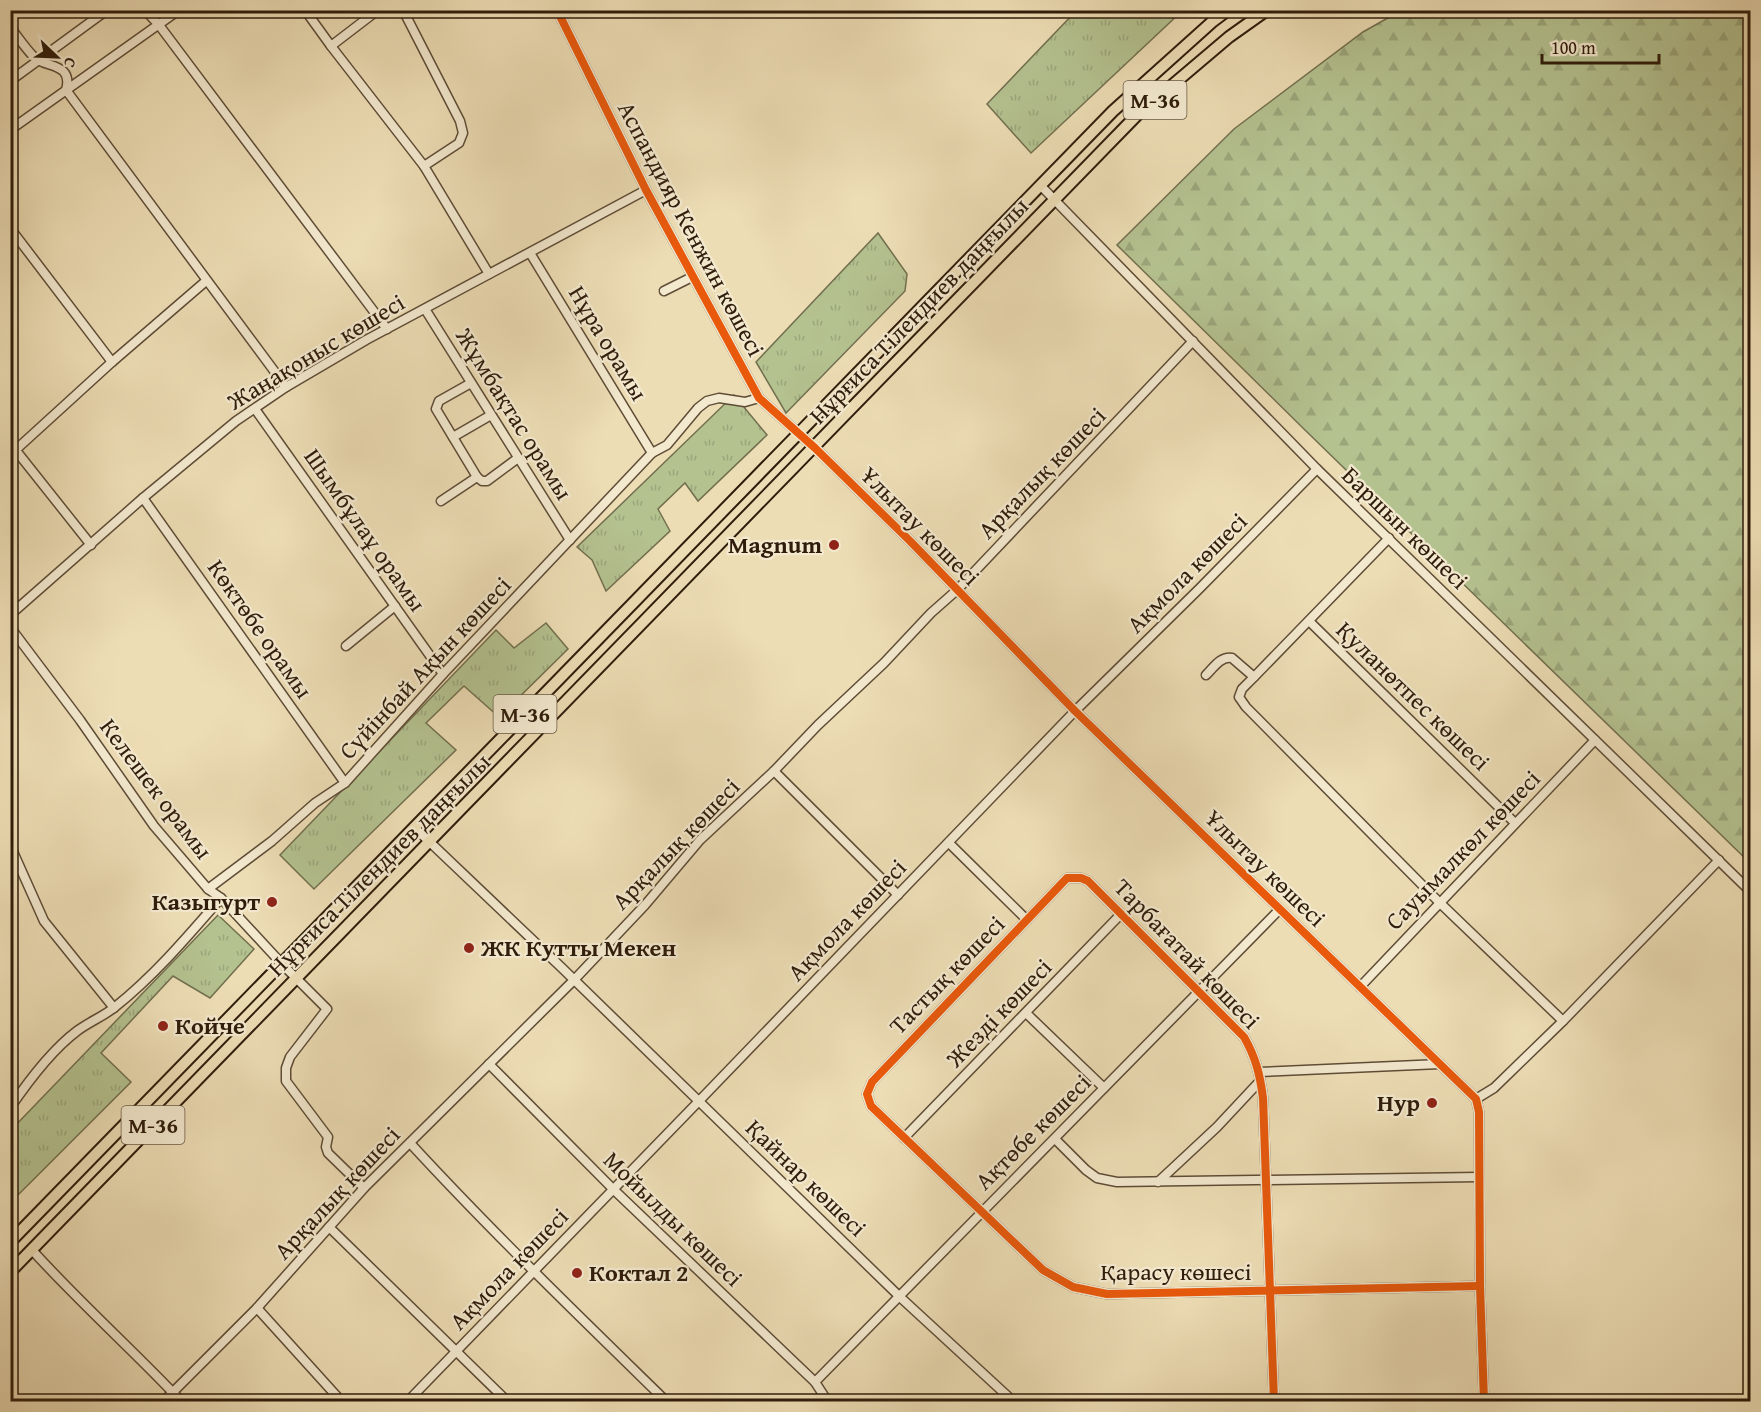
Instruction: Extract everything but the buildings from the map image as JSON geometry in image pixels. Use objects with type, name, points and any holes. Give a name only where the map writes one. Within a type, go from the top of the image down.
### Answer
[{"type":"main road","name":"Нұрғиса Тілендиев даңғылы","points":[[10,1242],[1113,111],[1228,10]]},
{"type":"main road","name":"Нұрғиса Тілендиев даңғылы","points":[[10,1272],[431,843],[1137,115],[1229,37],[1267,10]]},
{"type":"street","points":[[10,81],[108,10]]},
{"type":"street","points":[[145,10],[159,25],[387,329]]},
{"type":"street","points":[[10,130],[179,10]]},
{"type":"street","points":[[305,10],[424,166],[489,274]]},
{"type":"street","points":[[331,46],[378,10]]},
{"type":"street","points":[[403,10],[460,121],[463,133],[459,143],[424,166]]},
{"type":"street","name":"Аспандияр Кенжин көшесі","points":[[557,10],[646,190],[759,398],[815,448]]},
{"type":"street","points":[[10,27],[36,60],[55,65],[64,74],[68,84],[66,90]]},
{"type":"street","points":[[66,90],[286,387]]},
{"type":"street","name":"Баршын көшесі","points":[[1040,185],[1317,469],[1750,891]]},
{"type":"street","name":"Жаңақоныс көшесі","points":[[10,615],[143,498],[236,421],[286,387],[387,329],[646,190]]},
{"type":"street","points":[[10,228],[112,362]]},
{"type":"street","name":"Нұра орамы","points":[[530,253],[652,453]]},
{"type":"street","points":[[664,291],[692,277]]},
{"type":"street","points":[[91,544],[12,449],[206,281]]},
{"type":"street","name":"Жұмбақтас орамы","points":[[425,309],[570,540]]},
{"type":"street","name":"Арқалық көшесі","points":[[163,1401],[257,1308],[364,1188],[574,980],[645,905],[700,840],[774,771],[818,725],[884,663],[931,613],[957,590],[1193,341]]},
{"type":"street","points":[[471,382],[440,401],[436,409],[477,477],[482,481],[487,481],[518,458]]},
{"type":"street","name":"Сүйінбай Ақын көшесі","points":[[208,889],[272,841],[315,803],[345,783],[443,674],[652,453],[667,445],[707,401],[718,398],[745,402],[759,398]]},
{"type":"street","name":"Шымбұлаұ орамы","points":[[255,409],[443,674]]},
{"type":"street","points":[[453,437],[491,415]]},
{"type":"street","name":"Ұлытау көшесі","points":[[815,448],[1075,711],[1476,1099]]},
{"type":"street","name":"Ақмола көшесі","points":[[407,1401],[1075,711],[1317,469]]},
{"type":"street","points":[[441,501],[477,477]]},
{"type":"street","name":"Көктөбе орамы","points":[[143,498],[345,783]]},
{"type":"street","points":[[1389,538],[1242,689],[1239,697],[1246,707],[1440,903],[1563,1021]]},
{"type":"street","points":[[346,646],[394,606]]},
{"type":"street","name":"Қуланөтпес көшесі","points":[[1309,621],[1515,823]]},
{"type":"street","name":"Келешек орамы","points":[[10,627],[80,720],[154,826],[208,889],[221,898],[327,1009],[287,1061],[286,1081],[328,1137],[326,1147],[328,1153],[364,1188]]},
{"type":"street","points":[[1206,675],[1228,657],[1254,677]]},
{"type":"street","name":"Сауымалкөл көшесі","points":[[1360,987],[1595,740]]},
{"type":"street","points":[[774,771],[898,895]]},
{"type":"street","name":"Қайнар көшесі","points":[[414,827],[900,1297],[1014,1401]]},
{"type":"street","points":[[949,843],[1027,920]]},
{"type":"street","points":[[10,845],[44,921],[114,1008]]},
{"type":"street","points":[[1484,1400],[1480,1286],[1479,1112],[1476,1099],[1494,1088],[1563,1021],[1719,860]]},
{"type":"street","name":"Тастық көшесі","points":[[871,1106],[867,1094],[872,1082],[1067,878]]},
{"type":"street","name":"Тарбағатай көшесі","points":[[1067,878],[1081,878],[1088,881],[1244,1037],[1255,1056],[1260,1076],[1274,1401]]},
{"type":"street","points":[[10,1108],[40,1068],[75,1032],[114,1008],[183,942],[221,898]]},
{"type":"street","name":"Ақтөбе көшесі","points":[[814,1382],[1279,909]]},
{"type":"street","name":"Жезді көшесі","points":[[904,1138],[1121,914]]},
{"type":"street","points":[[1026,1013],[1104,1088]]},
{"type":"street","name":"Мойылды көшесі","points":[[489,1064],[613,1189],[814,1382],[828,1401]]},
{"type":"street","points":[[1158,1182],[1217,1127],[1260,1076],[1440,1065]]},
{"type":"street","name":"Қарасу көшесі","points":[[871,1106],[1043,1270],[1073,1287],[1107,1294],[1480,1286]]},
{"type":"street","points":[[1055,1139],[1097,1178],[1117,1182],[1479,1177]]},
{"type":"street","points":[[410,1143],[534,1271],[667,1401]]},
{"type":"street","points":[[329,1227],[507,1401]]},
{"type":"street","points":[[32,1250],[79,1301],[182,1401]]},
{"type":"street","points":[[257,1308],[342,1401]]},
{"type":"street","points":[[1410,1401],[1503,1401]]},
{"type":"green space","points":[[1076,11],[1182,11],[1031,153],[987,104]]},
{"type":"green space","points":[[1400,11],[1750,11],[1750,863],[1117,245],[1234,129],[1363,32]]},
{"type":"green space","points":[[878,233],[907,274],[905,291],[786,413],[756,362]]},
{"type":"green space","points":[[734,395],[767,435],[698,501],[685,483],[658,509],[670,531],[606,591],[592,560],[577,547]]},
{"type":"green space","points":[[546,623],[568,649],[499,717],[464,686],[426,723],[456,750],[314,889],[280,855],[496,630],[514,648]]},
{"type":"green space","points":[[218,915],[254,949],[210,998],[173,976],[101,1053],[131,1082],[11,1202],[11,1130]]},
{"type":"cycle path","points":[[557,10],[646,190],[759,398],[815,448],[910,541],[1075,711],[1476,1099],[1479,1112],[1480,1286],[1484,1402]]},
{"type":"cycle path","points":[[1274,1402],[1263,1098],[1252,1052],[1244,1037],[1088,881],[1081,878],[1067,878],[872,1082],[867,1094],[871,1106],[1043,1270],[1073,1287],[1107,1294],[1480,1286]]},
{"type":"place","name":"Magnum","points":[[834,545]]},
{"type":"place","name":"Казыгурт","points":[[272,902]]},
{"type":"place","name":"ЖК Кутты Мекен","points":[[469,948]]},
{"type":"place","name":"Койче","points":[[163,1026]]},
{"type":"place","name":"Нур","points":[[1432,1103]]},
{"type":"place","name":"Коктал 2","points":[[577,1273]]}]
